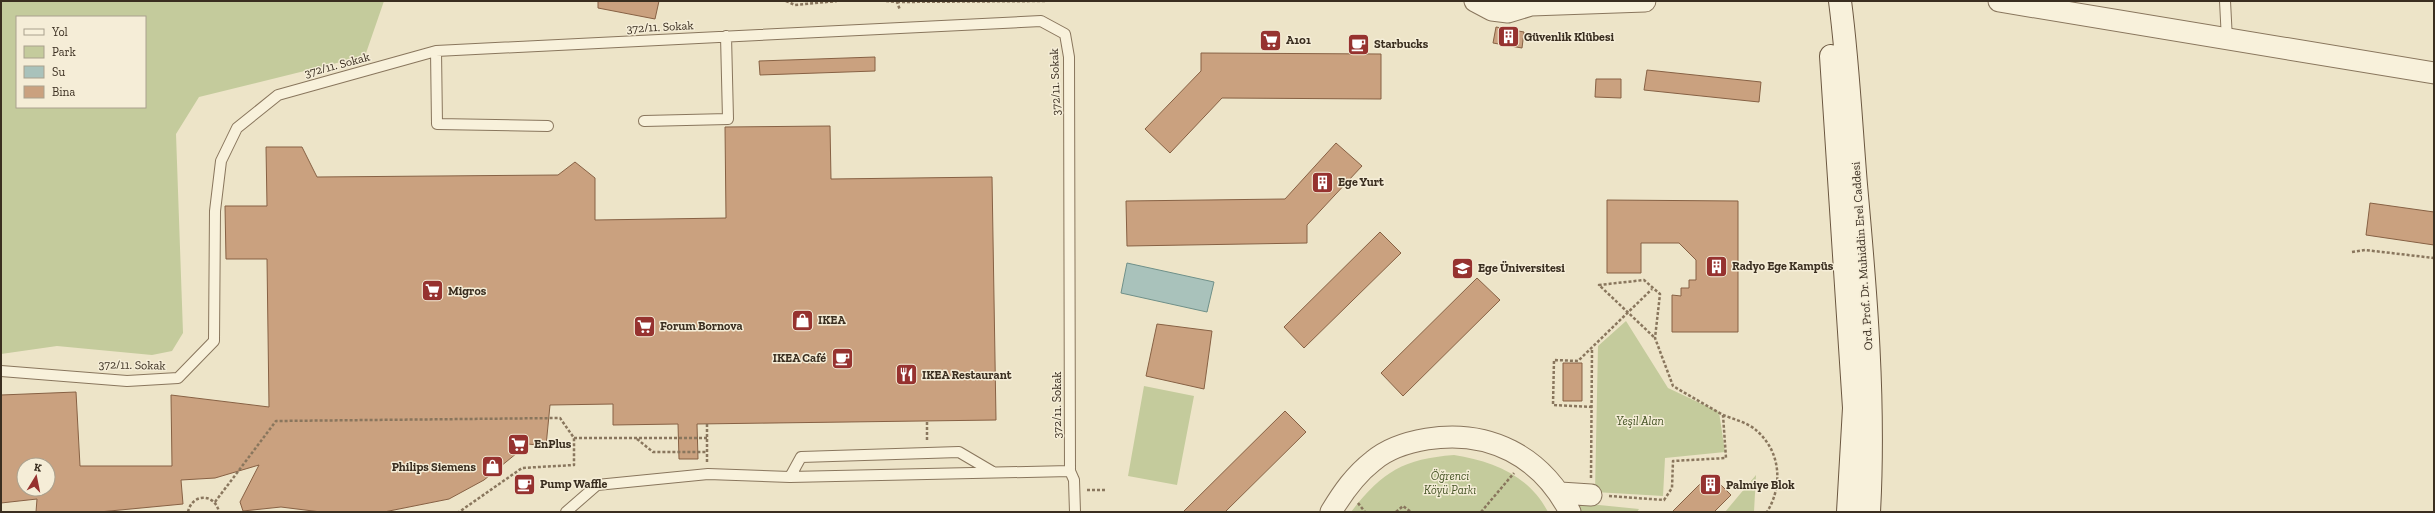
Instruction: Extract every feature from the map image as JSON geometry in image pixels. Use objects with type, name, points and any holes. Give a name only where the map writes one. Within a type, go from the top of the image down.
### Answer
[{"type":"main road","name":"Ord. Prof. Dr. Muhiddin Erel Caddesi","points":[[1827,1],[1854,408],[1848,512]]},
{"type":"main road","name":"Ord. Prof. Dr. Muhiddin Erel Caddesi","points":[[1840,1],[1866,297],[1871,381],[1872,460],[1869,512]]},
{"type":"street","points":[[1475,2],[1492,10],[1508,12],[1533,3],[1645,1]]},
{"type":"street","points":[[1999,1],[2227,40],[2434,73]]},
{"type":"street","points":[[1331,512],[1345,488],[1374,460],[1410,442],[1450,435],[1490,441],[1526,459],[1545,474],[1560,493],[1570,512]]},
{"type":"street","points":[[1560,493],[1591,495]]},
{"type":"lane","points":[[2225,1],[2227,40]]},
{"type":"lane","name":"372/11. Sokak","points":[[1,371],[127,380],[178,378],[214,341],[215,211],[221,161],[237,128],[278,95],[436,51],[1041,21],[1065,34],[1069,65],[1070,472],[1074,480],[1075,512]]},
{"type":"lane","points":[[644,121],[728,118],[726,36]]},
{"type":"lane","points":[[436,51],[437,124],[548,126]]},
{"type":"lane","points":[[790,477],[802,457],[959,452],[993,472]]},
{"type":"lane","points":[[566,512],[597,485],[708,474],[790,477],[993,472],[1070,472]]},
{"type":"path","points":[[786,1],[795,5],[837,1]]},
{"type":"path","points":[[886,1],[1046,1]]},
{"type":"path","points":[[897,2],[900,10]]},
{"type":"path","points":[[2352,252],[2365,250],[2434,258]]},
{"type":"path","points":[[1655,338],[1600,286],[1644,280],[1652,289],[1660,294],[1655,338],[1673,386],[1724,415],[1757,430],[1775,457],[1778,488],[1767,512]]},
{"type":"path","points":[[1592,407],[1553,405],[1554,360],[1578,361],[1652,289]]},
{"type":"path","points":[[1592,348],[1591,495],[1664,500],[1672,488],[1673,461],[1726,458],[1724,415]]},
{"type":"path","points":[[215,502],[276,421],[560,418],[574,438],[574,465],[522,468],[459,512]]},
{"type":"path","points":[[927,421],[927,444]]},
{"type":"path","points":[[707,424],[707,466]]},
{"type":"path","points":[[574,438],[707,438]]},
{"type":"path","points":[[637,438],[653,452],[707,452]]},
{"type":"path","points":[[1481,512],[1526,459]]},
{"type":"path","points":[[1074,490],[1105,490]]},
{"type":"path","points":[[188,512],[192,502],[196,499],[206,497],[215,502],[219,512]]},
{"type":"path","points":[[1396,512],[1403,506],[1411,512]]},
{"type":"green space","points":[[1,1],[384,1],[365,56],[199,97],[176,134],[183,333],[172,351],[152,355],[57,346],[1,354]]},
{"type":"green space","name":"Yeşil Alan","points":[[1626,321],[1668,388],[1719,412],[1725,452],[1665,458],[1663,496],[1595,492],[1598,346]]},
{"type":"green space","points":[[1144,386],[1194,396],[1177,485],[1128,476]]},
{"type":"green space","name":"Öğrenci Köyü Parkı","points":[[1454,455],[1482,461],[1520,479],[1531,488],[1548,512],[1351,512],[1373,487],[1395,470],[1407,464],[1421,460]]},
{"type":"green space","points":[[1756,475],[1754,512],[1725,512]]},
{"type":"green space","points":[[1579,503],[1639,509],[1637,512],[1581,512]]},
{"type":"water","points":[[1127,263],[1214,282],[1207,312],[1121,293]]},
{"type":"building","points":[[598,1],[659,1],[655,19],[598,8]]},
{"type":"building","name":"Güvenlik Klübesi","points":[[1496,27],[1524,32],[1522,48],[1493,43]]},
{"type":"building","points":[[1201,53],[1381,54],[1381,99],[1222,98],[1170,153],[1145,129],[1201,71]]},
{"type":"building","points":[[875,57],[875,71],[760,75],[759,61]]},
{"type":"building","points":[[1647,70],[1761,82],[1759,102],[1644,90]]},
{"type":"building","points":[[1596,79],[1621,79],[1621,98],[1595,97]]},
{"type":"building","points":[[830,126],[831,179],[992,177],[996,420],[697,424],[698,459],[679,459],[678,424],[613,425],[613,404],[550,405],[546,446],[528,444],[484,480],[449,499],[384,512],[321,512],[281,507],[243,511],[240,502],[259,465],[215,478],[181,480],[183,504],[99,512],[36,512],[37,499],[1,503],[1,395],[76,392],[80,466],[172,466],[171,395],[269,407],[267,259],[226,259],[225,206],[267,206],[266,147],[302,147],[317,177],[558,175],[575,162],[595,178],[595,220],[726,218],[725,127]]},
{"type":"building","name":"Ege Yurt","points":[[1336,143],[1362,166],[1307,225],[1307,243],[1127,246],[1126,201],[1285,199]]},
{"type":"building","name":"Radyo Ege Kampüs","points":[[1607,200],[1738,201],[1738,332],[1672,332],[1672,295],[1681,296],[1681,288],[1689,288],[1689,280],[1696,280],[1696,260],[1679,243],[1641,243],[1641,273],[1607,273]]},
{"type":"building","points":[[2370,203],[2434,212],[2434,245],[2366,235]]},
{"type":"building","points":[[1380,232],[1401,253],[1304,348],[1284,327]]},
{"type":"building","points":[[1477,278],[1500,300],[1403,396],[1381,373]]},
{"type":"building","points":[[1157,324],[1212,331],[1204,389],[1146,376]]},
{"type":"building","points":[[1563,363],[1582,363],[1582,401],[1563,401]]},
{"type":"building","points":[[1285,411],[1306,432],[1225,512],[1183,512]]},
{"type":"building","name":"Palmiye Blok","points":[[1710,474],[1731,495],[1714,512],[1672,512]]},
{"type":"place","name":"Güvenlik Klübesi","points":[[1509,37]]},
{"type":"place","name":"A101","points":[[1271,40]]},
{"type":"place","name":"Starbucks","points":[[1358,44]]},
{"type":"place","name":"Ege Yurt","points":[[1323,182]]},
{"type":"place","name":"Radyo Ege Kampüs","points":[[1717,266]]},
{"type":"place","name":"Ege Üniversitesi","points":[[1463,268]]},
{"type":"place","name":"Migros","points":[[432,291]]},
{"type":"place","name":"IKEA","points":[[803,320]]},
{"type":"place","name":"Forum Bornova","points":[[644,326]]},
{"type":"place","name":"IKEA Café","points":[[842,358]]},
{"type":"place","name":"IKEA Restaurant","points":[[906,375]]},
{"type":"place","name":"EnPlus","points":[[519,444]]},
{"type":"place","name":"Philips Siemens","points":[[492,467]]},
{"type":"place","name":"Pump Waffle","points":[[524,484]]},
{"type":"place","name":"Palmiye Blok","points":[[1710,485]]}]
